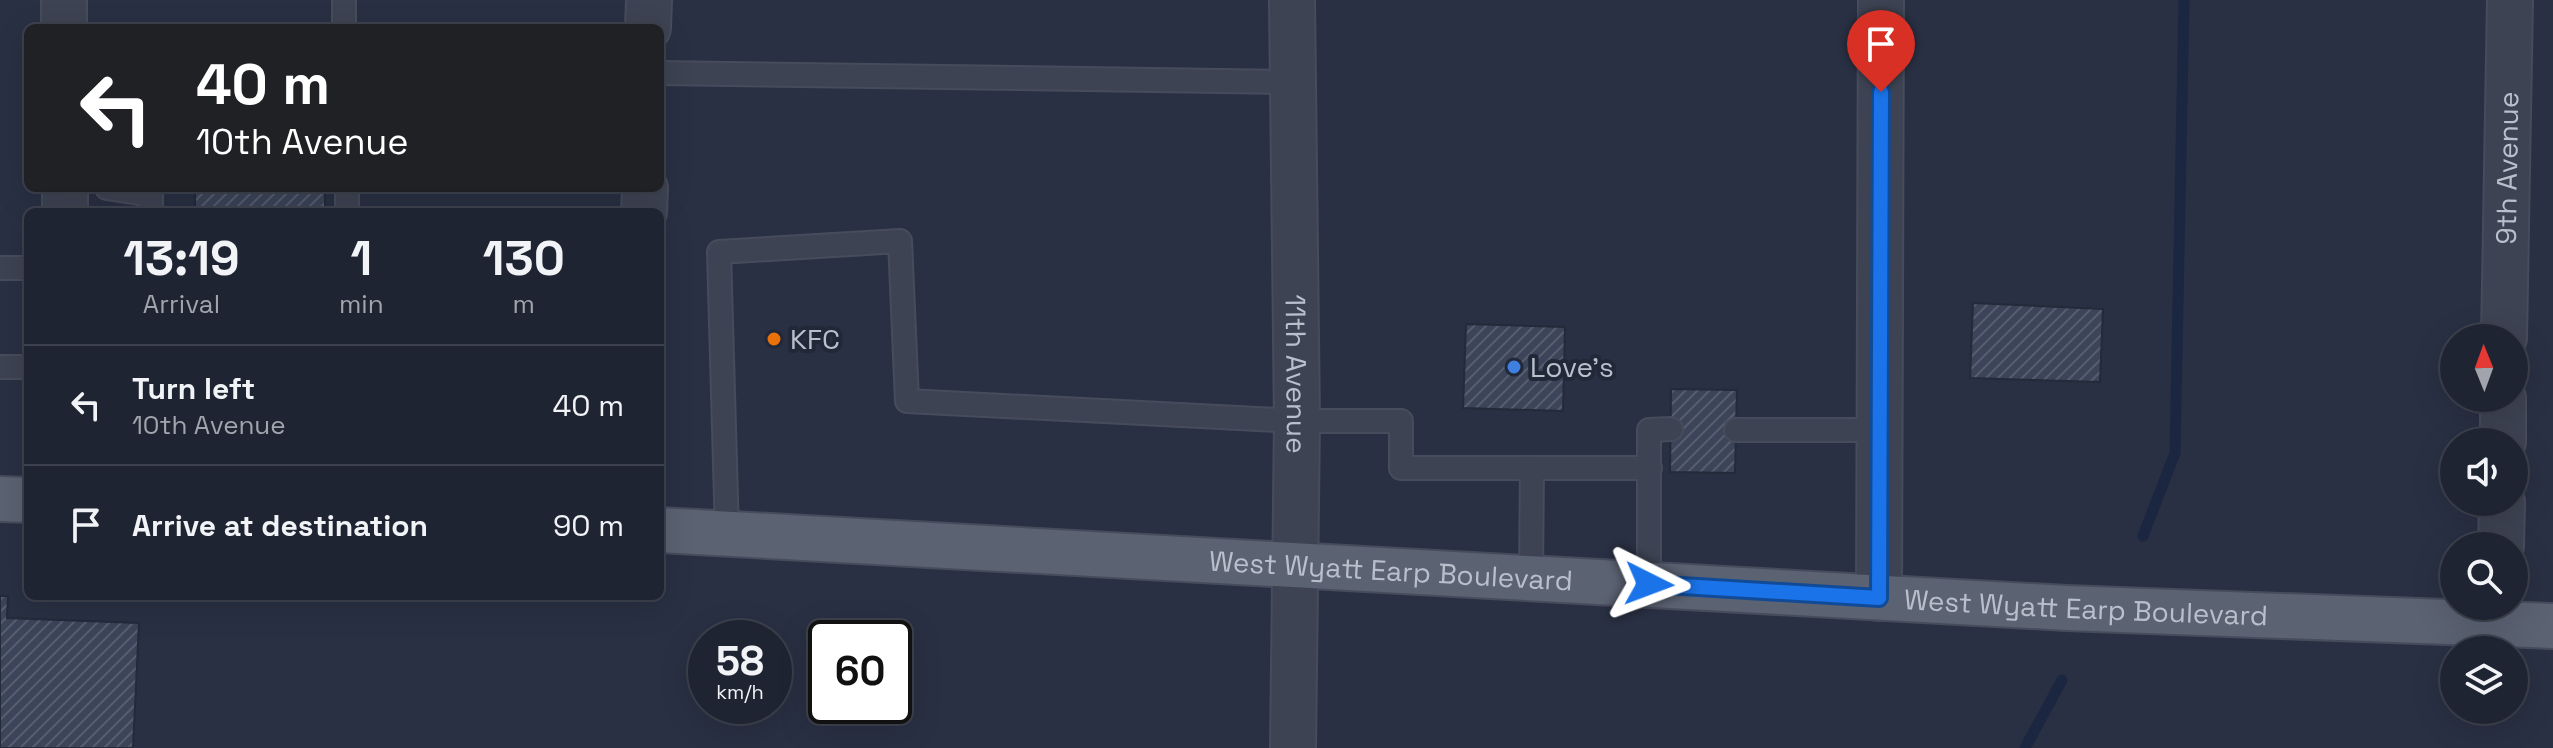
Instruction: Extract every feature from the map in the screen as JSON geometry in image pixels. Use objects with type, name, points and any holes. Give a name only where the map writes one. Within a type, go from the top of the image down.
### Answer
[{"type":"main road","points":[[0,499],[24,500]]},
{"type":"main road","name":"West Wyatt Earp Boulevard","points":[[664,530],[2178,613],[2440,615]]},
{"type":"main road","name":"West Wyatt Earp Boulevard","points":[[2524,620],[2553,626]]},
{"type":"street","points":[[64,0],[64,24]]},
{"type":"street","points":[[648,24],[649,0]]},
{"type":"street","name":"11th Avenue","points":[[1292,0],[1297,421],[1293,748]]},
{"type":"street","points":[[1879,598],[1881,0]]},
{"type":"street","name":"9th Avenue","points":[[2504,324],[2510,0]]},
{"type":"lane","points":[[344,0],[344,24]]},
{"type":"lane","points":[[664,73],[1293,82]]},
{"type":"lane","points":[[132,192],[151,195],[151,208]]},
{"type":"lane","points":[[727,534],[719,252],[900,241],[907,401],[1297,421],[1401,421],[1401,468],[1650,468]]},
{"type":"lane","points":[[0,268],[24,268]]},
{"type":"lane","points":[[0,367],[24,367]]},
{"type":"lane","points":[[1649,584],[1649,430],[1671,429]]},
{"type":"lane","points":[[1736,430],[1880,430]]},
{"type":"lane","points":[[1531,577],[1532,468]]},
{"type":"building","points":[[195,192],[325,192],[325,208],[195,208]]},
{"type":"building","points":[[1973,303],[2103,309],[2100,382],[1970,378]]},
{"type":"building","name":"Love's","points":[[1466,324],[1565,327],[1563,411],[1463,408]]},
{"type":"building","points":[[1671,389],[1737,390],[1735,473],[1670,472]]},
{"type":"building","points":[[0,596],[8,596],[7,618],[139,623],[133,748],[0,748]]},
{"type":"waterway","points":[[2143,536],[2175,453],[2184,0]]},
{"type":"waterway","points":[[2025,748],[2062,680]]},
{"type":"place","name":"KFC","points":[[774,339]]},
{"type":"place","name":"Love's","points":[[1514,367]]},
{"type":"route","points":[[1649,584],[1879,598],[1881,92]]}]
